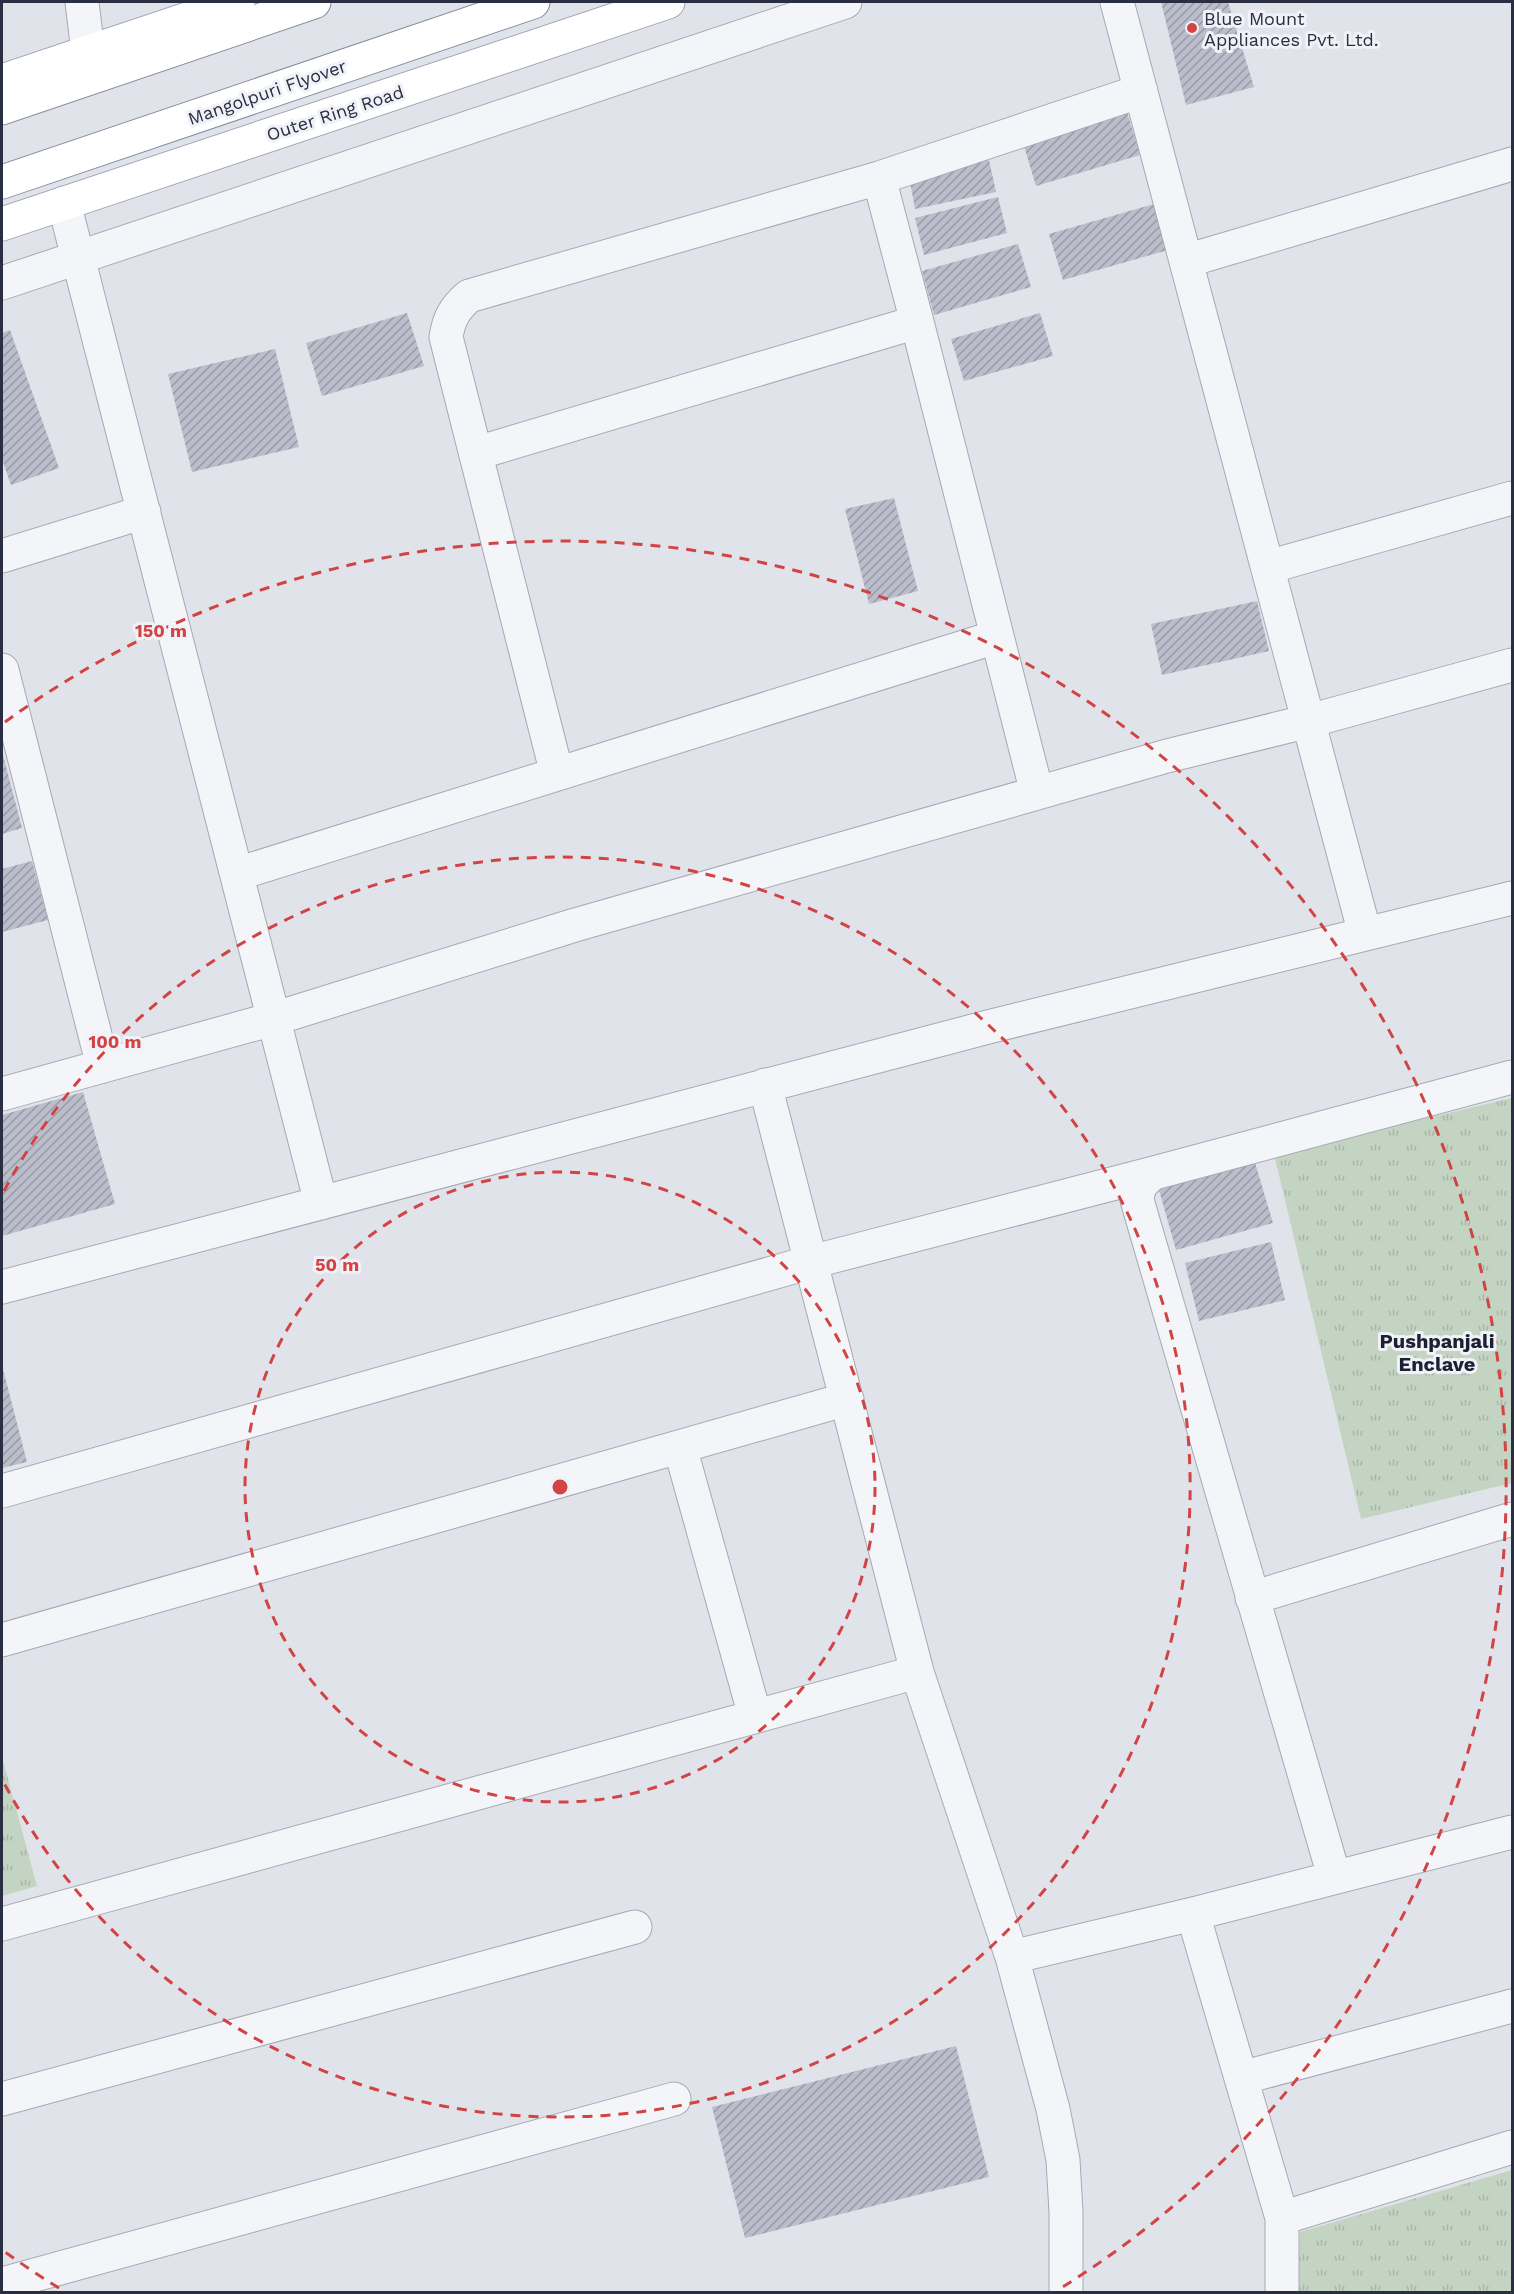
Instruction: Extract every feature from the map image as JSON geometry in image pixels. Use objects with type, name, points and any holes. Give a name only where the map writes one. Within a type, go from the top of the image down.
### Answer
[{"type":"main road","points":[[2,81],[238,2]]},
{"type":"main road","points":[[2,108],[314,2]]},
{"type":"main road","name":"Mangolpuri Flyover","points":[[2,182],[533,2]]},
{"type":"main road","name":"Outer Ring Road","points":[[2,224],[668,2]]},
{"type":"street","points":[[82,2],[88,52]]},
{"type":"street","points":[[2,283],[845,2]]},
{"type":"street","points":[[1117,2],[1365,934]]},
{"type":"street","points":[[557,774],[446,337],[448,323],[455,308],[469,296],[879,178],[1141,91]]},
{"type":"street","points":[[1186,261],[1512,164]]},
{"type":"street","points":[[879,178],[1037,793]]},
{"type":"street","points":[[64,203],[321,1203]]},
{"type":"street","points":[[477,453],[917,322]]},
{"type":"street","points":[[1268,567],[1512,498]]},
{"type":"street","points":[[2,556],[144,512]]},
{"type":"street","points":[[237,874],[996,637]]},
{"type":"street","points":[[2,1094],[273,1019],[575,925],[1167,756],[1309,721],[1512,665]]},
{"type":"street","points":[[2,670],[103,1066]]},
{"type":"street","points":[[2,1287],[988,1027],[1512,897]]},
{"type":"street","points":[[2,1491],[811,1262],[1512,1077]]},
{"type":"street","points":[[765,1085],[917,1672],[1012,1957],[1053,2109],[1063,2160],[1066,2212],[1066,2292]]},
{"type":"street","points":[[1154,1173],[1144,1180],[1138,1189],[1137,1200],[1334,1876]]},
{"type":"street","points":[[2,1640],[847,1400]]},
{"type":"street","points":[[680,1447],[755,1716]]},
{"type":"street","points":[[1252,1598],[1512,1519]]},
{"type":"street","points":[[2,1924],[917,1672]]},
{"type":"street","points":[[1012,1957],[1193,1914],[1512,1832]]},
{"type":"street","points":[[1193,1914],[1282,2218],[1282,2292]]},
{"type":"street","points":[[2,2099],[635,1926]]},
{"type":"street","points":[[1241,2078],[1512,2006]]},
{"type":"street","points":[[2,2284],[674,2099]]},
{"type":"street","points":[[1282,2218],[1512,2147]]},
{"type":"green space","points":[[1512,1098],[1512,1483],[1361,1519],[1274,1154]]},
{"type":"green space","points":[[2,1757],[37,1886],[2,1896]]},
{"type":"green space","points":[[1512,2170],[1512,2292],[1298,2292],[1300,2232]]},
{"type":"building","points":[[1161,2],[1228,2],[1254,87],[1186,105]]},
{"type":"building","points":[[1124,102],[1140,155],[1036,186],[1020,133]]},
{"type":"building","points":[[989,160],[996,192],[915,209],[909,176]]},
{"type":"building","points":[[998,197],[1007,233],[924,255],[915,218]]},
{"type":"building","points":[[1154,204],[1168,250],[1063,280],[1049,234]]},
{"type":"building","points":[[1018,244],[1031,287],[934,315],[922,271]]},
{"type":"building","points":[[407,313],[424,366],[322,396],[306,343]]},
{"type":"building","points":[[1040,313],[1053,356],[964,381],[951,339]]},
{"type":"building","points":[[10,330],[59,468],[11,485],[2,459],[2,333]]},
{"type":"building","points":[[275,349],[299,447],[192,472],[168,374]]},
{"type":"building","points":[[894,498],[918,591],[869,604],[845,509]]},
{"type":"building","points":[[1257,601],[1269,651],[1162,675],[1151,624]]},
{"type":"building","points":[[2,751],[22,828],[2,834]]},
{"type":"building","points":[[32,861],[48,920],[2,932],[2,869]]},
{"type":"building","points":[[83,1092],[115,1204],[2,1236],[2,1115]]},
{"type":"building","points":[[1253,1156],[1273,1223],[1176,1250],[1157,1183]]},
{"type":"building","points":[[1271,1242],[1285,1300],[1199,1321],[1185,1263]]},
{"type":"building","points":[[2,1365],[27,1462],[2,1468]]},
{"type":"building","points":[[956,2046],[989,2177],[745,2238],[712,2107]]},
{"type":"place","name":"Blue Mount Appliances Pvt. Ltd.","points":[[1192,28]]},
{"type":"district","name":"Pushpanjali Enclave","points":[[1437,1352]]}]
